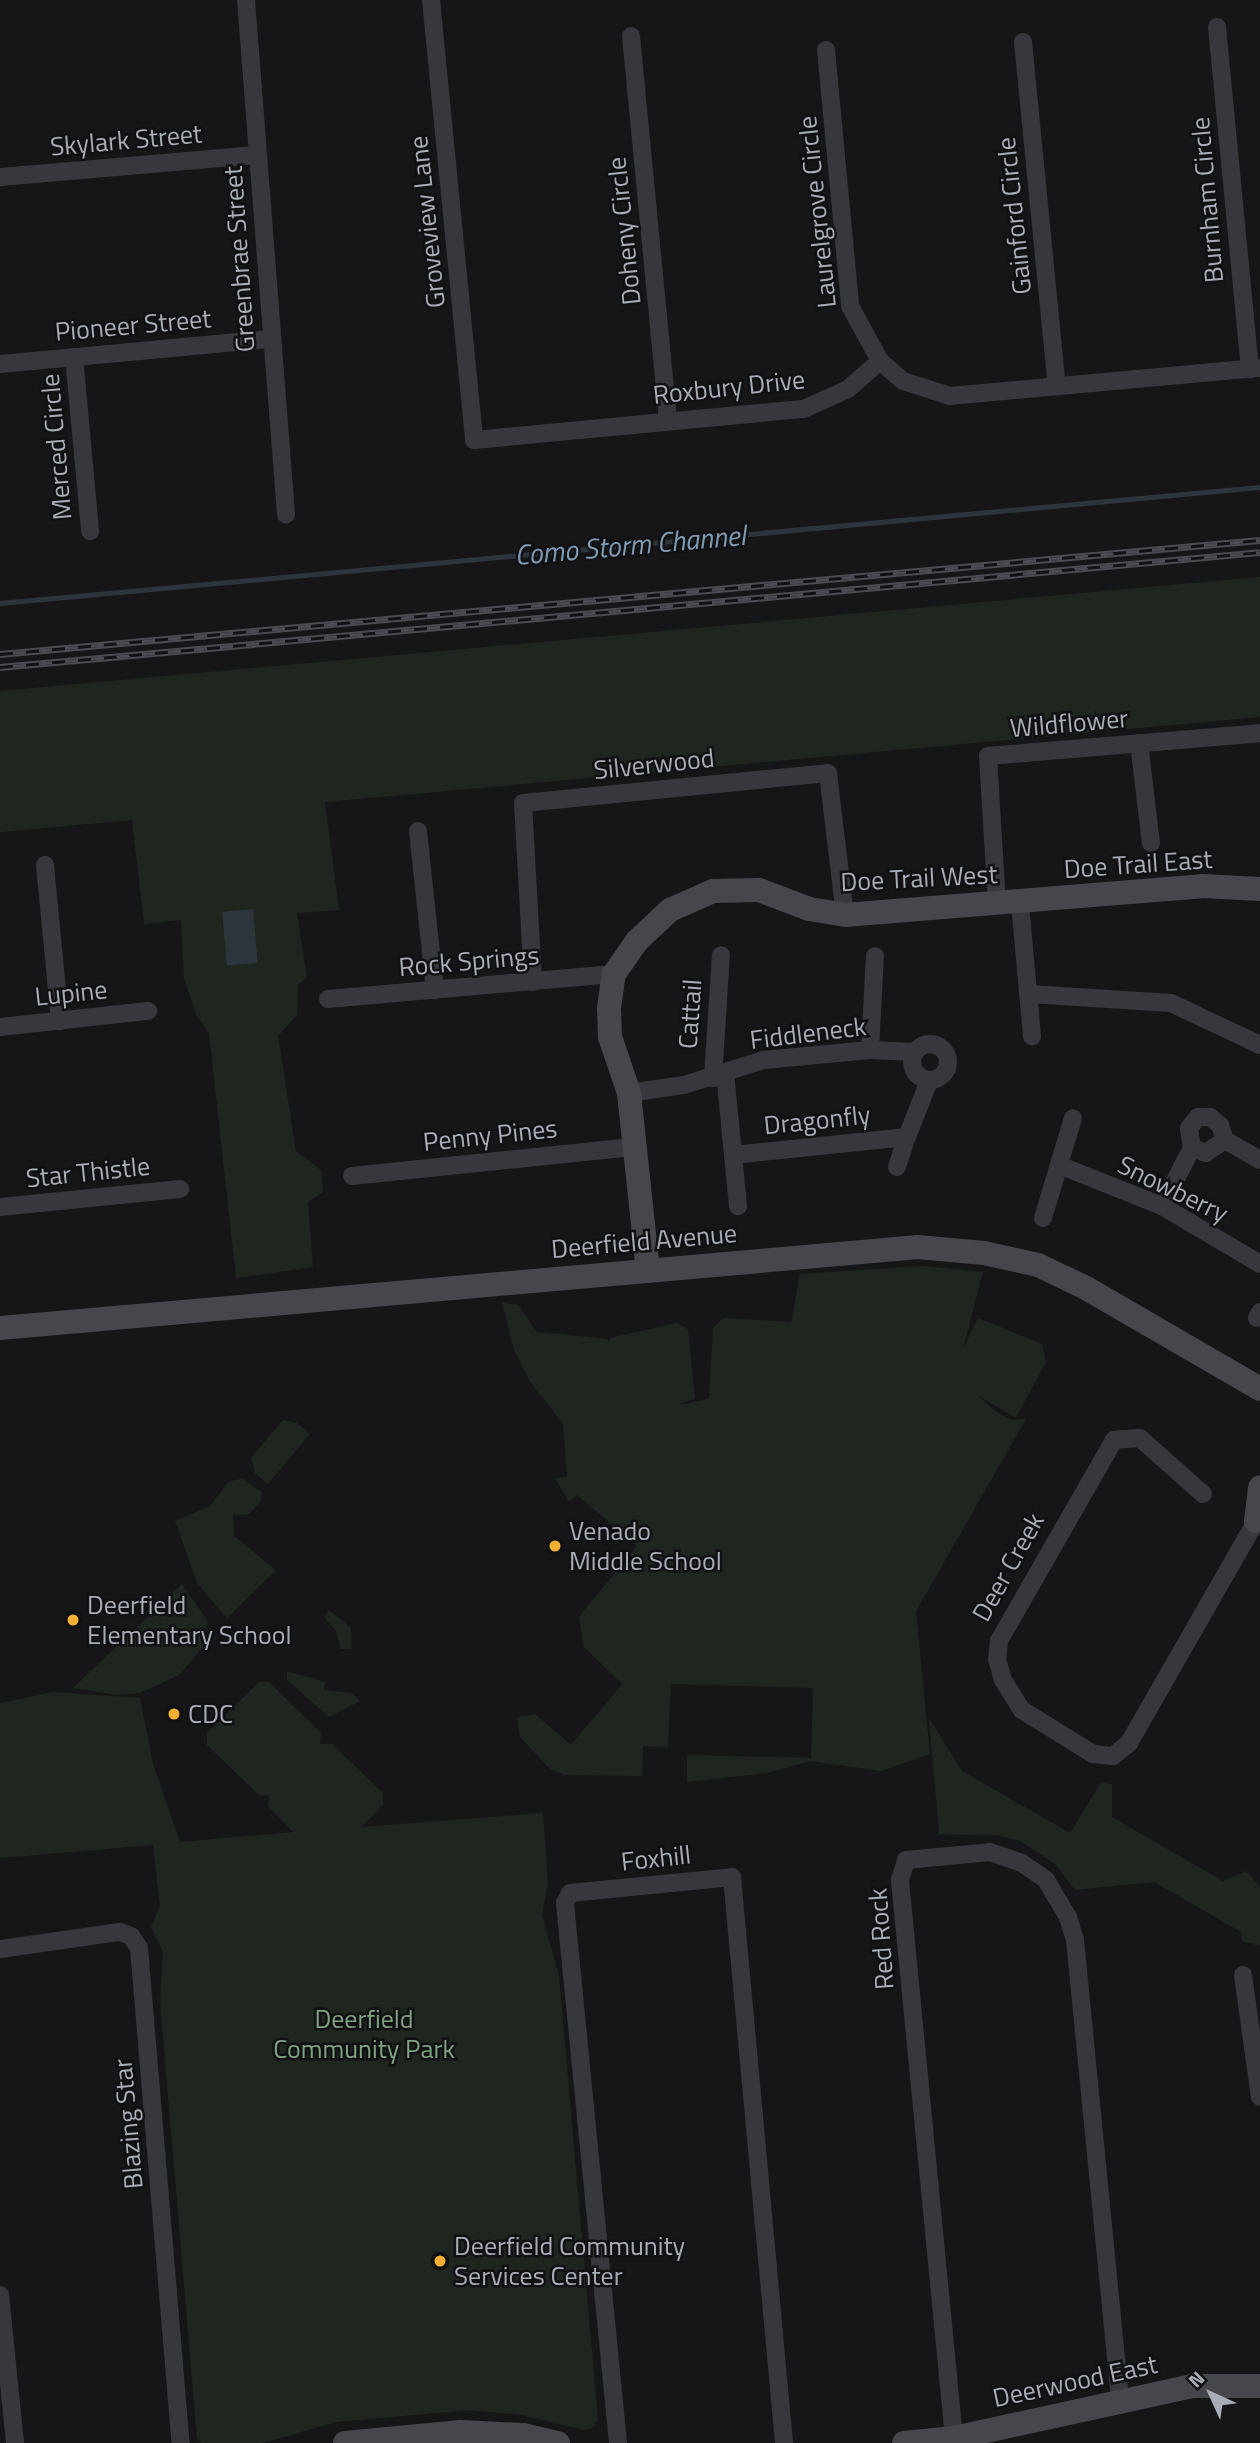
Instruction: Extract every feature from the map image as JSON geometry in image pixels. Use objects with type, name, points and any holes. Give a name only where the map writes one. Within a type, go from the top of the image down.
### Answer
[{"type":"street","name":"Greenbrae Street","points":[[246,0],[286,514]]},
{"type":"street","name":"Groveview Lane","points":[[432,0],[474,440]]},
{"type":"street","name":"Burnham Circle","points":[[1217,27],[1255,368]]},
{"type":"street","name":"Doheny Circle","points":[[631,37],[668,421]]},
{"type":"street","name":"Gainford Circle","points":[[1023,42],[1057,386]]},
{"type":"street","name":"Laurelgrove Circle","points":[[826,50],[850,306],[880,361]]},
{"type":"street","name":"Skylark Street","points":[[0,177],[257,155]]},
{"type":"street","name":"Pioneer Street","points":[[0,364],[271,339]]},
{"type":"street","name":"Merced Circle","points":[[74,357],[90,531]]},
{"type":"street","name":"Roxbury Drive","points":[[474,440],[804,409],[848,389],[880,361]]},
{"type":"street","points":[[880,361],[903,380],[950,396],[1255,368]]},
{"type":"street","name":"Wildflower","points":[[1009,904],[988,756],[1260,733]]},
{"type":"street","points":[[1139,743],[1151,843]]},
{"type":"street","name":"Silverwood","points":[[533,982],[523,803],[828,773],[845,915]]},
{"type":"street","points":[[418,831],[435,990]]},
{"type":"street","points":[[44,865],[60,1021]]},
{"type":"street","name":"Doe Trail East","points":[[1009,904],[1202,886],[1260,889]]},
{"type":"street","name":"Doe Trail West","points":[[614,974],[638,941],[670,910],[713,891],[760,890],[809,909],[845,915],[1009,904]]},
{"type":"street","points":[[1009,904],[1030,994],[1032,1036]]},
{"type":"street","name":"Cattail","points":[[719,1075],[721,954]]},
{"type":"street","points":[[870,1050],[875,956]]},
{"type":"street","points":[[614,974],[610,1037],[629,1093],[648,1271]]},
{"type":"street","name":"Rock Springs","points":[[328,999],[614,974]]},
{"type":"street","points":[[1030,994],[1171,1003],[1260,1045]]},
{"type":"street","name":"Lupine","points":[[0,1027],[148,1011]]},
{"type":"street","name":"Fiddleneck","points":[[629,1093],[719,1075],[764,1060],[870,1050],[912,1052],[927,1044],[944,1050],[949,1060],[947,1071],[929,1082]]},
{"type":"street","points":[[912,1052],[914,1069],[929,1082]]},
{"type":"street","name":"Dragonfly","points":[[719,1075],[733,1155],[738,1206]]},
{"type":"street","name":"Dragonfly","points":[[897,1167],[929,1082]]},
{"type":"street","points":[[1162,1206],[1192,1148],[1189,1128],[1198,1117],[1210,1117],[1220,1125],[1225,1140],[1260,1160]]},
{"type":"street","points":[[1043,1218],[1073,1118]]},
{"type":"street","name":"Dragonfly","points":[[733,1155],[907,1137]]},
{"type":"street","points":[[1192,1148],[1206,1153],[1225,1140]]},
{"type":"street","name":"Penny Pines","points":[[352,1176],[633,1147]]},
{"type":"street","name":"Snowberry","points":[[1059,1165],[1162,1206],[1260,1264]]},
{"type":"street","name":"Star Thistle","points":[[0,1207],[180,1189]]},
{"type":"street","name":"Deerfield Avenue","points":[[0,1328],[918,1247],[984,1253],[1038,1265],[1086,1288],[1260,1389]]},
{"type":"street","name":"Deer Creek","points":[[1203,1494],[1140,1438],[1114,1440],[999,1641],[997,1660],[1003,1680],[1021,1710],[1093,1754],[1112,1756],[1129,1744],[1259,1520],[1260,1487]]},
{"type":"street","name":"Red Rock","points":[[954,2438],[901,1880],[906,1860],[990,1852],[1022,1863],[1046,1880],[1068,1917],[1075,1940],[1120,2401]]},
{"type":"street","name":"Foxhill","points":[[618,2443],[565,1903],[570,1892],[732,1877],[783,2443]]},
{"type":"street","name":"Blazing Star","points":[[0,1948],[120,1931],[131,1936],[139,1948],[181,2443]]},
{"type":"street","points":[[1243,1975],[1258,2060],[1260,2097]]},
{"type":"street","points":[[0,2295],[15,2443]]},
{"type":"street","name":"Deerwood East","points":[[904,2443],[954,2438],[1192,2386],[1260,2386]]},
{"type":"street","points":[[345,2443],[461,2432],[523,2435],[558,2443]]},
{"type":"green space","points":[[1260,577],[1260,717],[325,802],[339,910],[297,913],[307,977],[298,985],[297,1015],[278,1036],[296,1151],[321,1170],[323,1192],[308,1202],[313,1267],[236,1278],[209,1033],[196,1015],[184,978],[181,920],[144,924],[132,820],[0,832],[0,691]]},
{"type":"green space","points":[[924,1266],[983,1272],[963,1349],[978,1318],[1042,1344],[1046,1362],[1016,1418],[977,1395],[998,1413],[1013,1420],[1026,1419],[916,1611],[930,1754],[881,1771],[810,1761],[767,1773],[687,1782],[687,1755],[811,1758],[813,1688],[671,1684],[668,1747],[643,1746],[642,1776],[564,1775],[549,1768],[520,1737],[517,1717],[535,1714],[571,1745],[622,1684],[584,1647],[579,1617],[637,1546],[577,1495],[569,1502],[555,1478],[567,1477],[563,1424],[529,1380],[514,1350],[502,1302],[518,1305],[537,1332],[608,1339],[609,1345],[610,1338],[677,1323],[688,1329],[695,1399],[678,1404],[686,1404],[709,1398],[713,1328],[723,1318],[791,1322],[800,1274]]},
{"type":"green space","points":[[283,1420],[297,1423],[310,1434],[268,1484],[255,1473],[251,1458]]},
{"type":"green space","points":[[242,1479],[262,1492],[261,1501],[249,1514],[233,1515],[234,1536],[276,1570],[227,1618],[197,1583],[175,1521],[210,1506],[229,1481]]},
{"type":"green space","points":[[182,1584],[207,1620],[207,1628],[205,1645],[179,1675],[140,1693],[117,1695],[73,1688]]},
{"type":"green space","points":[[329,1610],[351,1628],[352,1649],[341,1649],[336,1631],[324,1617]]},
{"type":"green space","points":[[287,1671],[325,1682],[324,1690],[352,1693],[360,1701],[329,1717],[287,1680]]},
{"type":"green space","name":"Deerfield Community Park","points":[[259,1682],[269,1682],[321,1733],[320,1744],[332,1744],[383,1793],[383,1805],[362,1827],[543,1813],[548,1884],[542,1915],[559,1975],[598,2420],[593,2428],[585,2430],[521,2415],[470,2410],[336,2422],[263,2443],[201,2443],[197,2438],[160,2002],[163,1952],[151,1927],[160,1906],[153,1845],[0,1858],[0,1703],[53,1692],[140,1698],[153,1764],[180,1842],[293,1832],[268,1806],[269,1796],[259,1795],[207,1745],[207,1733]]},
{"type":"green space","points":[[929,1718],[962,1771],[1070,1833],[1101,1782],[1112,1784],[1112,1817],[1223,1881],[1246,1871],[1260,1887],[1260,1946],[1242,1941],[1241,1932],[1154,1882],[1075,1890],[1056,1865],[1020,1841],[998,1835],[939,1834]]},
{"type":"shaded area","points":[[253,909],[258,963],[227,965],[222,912]]},
{"type":"waterway","name":"Como Storm Channel","points":[[0,603],[1260,487]]},
{"type":"railway","points":[[0,654],[1260,540]]},
{"type":"railway","points":[[0,667],[1260,552]]},
{"type":"place","name":"Venado Middle School","points":[[555,1546]]},
{"type":"place","name":"Deerfield Elementary School","points":[[73,1620]]},
{"type":"place","name":"CDC","points":[[174,1714]]},
{"type":"place","name":"Deerfield Community Services Center","points":[[440,2261]]}]
